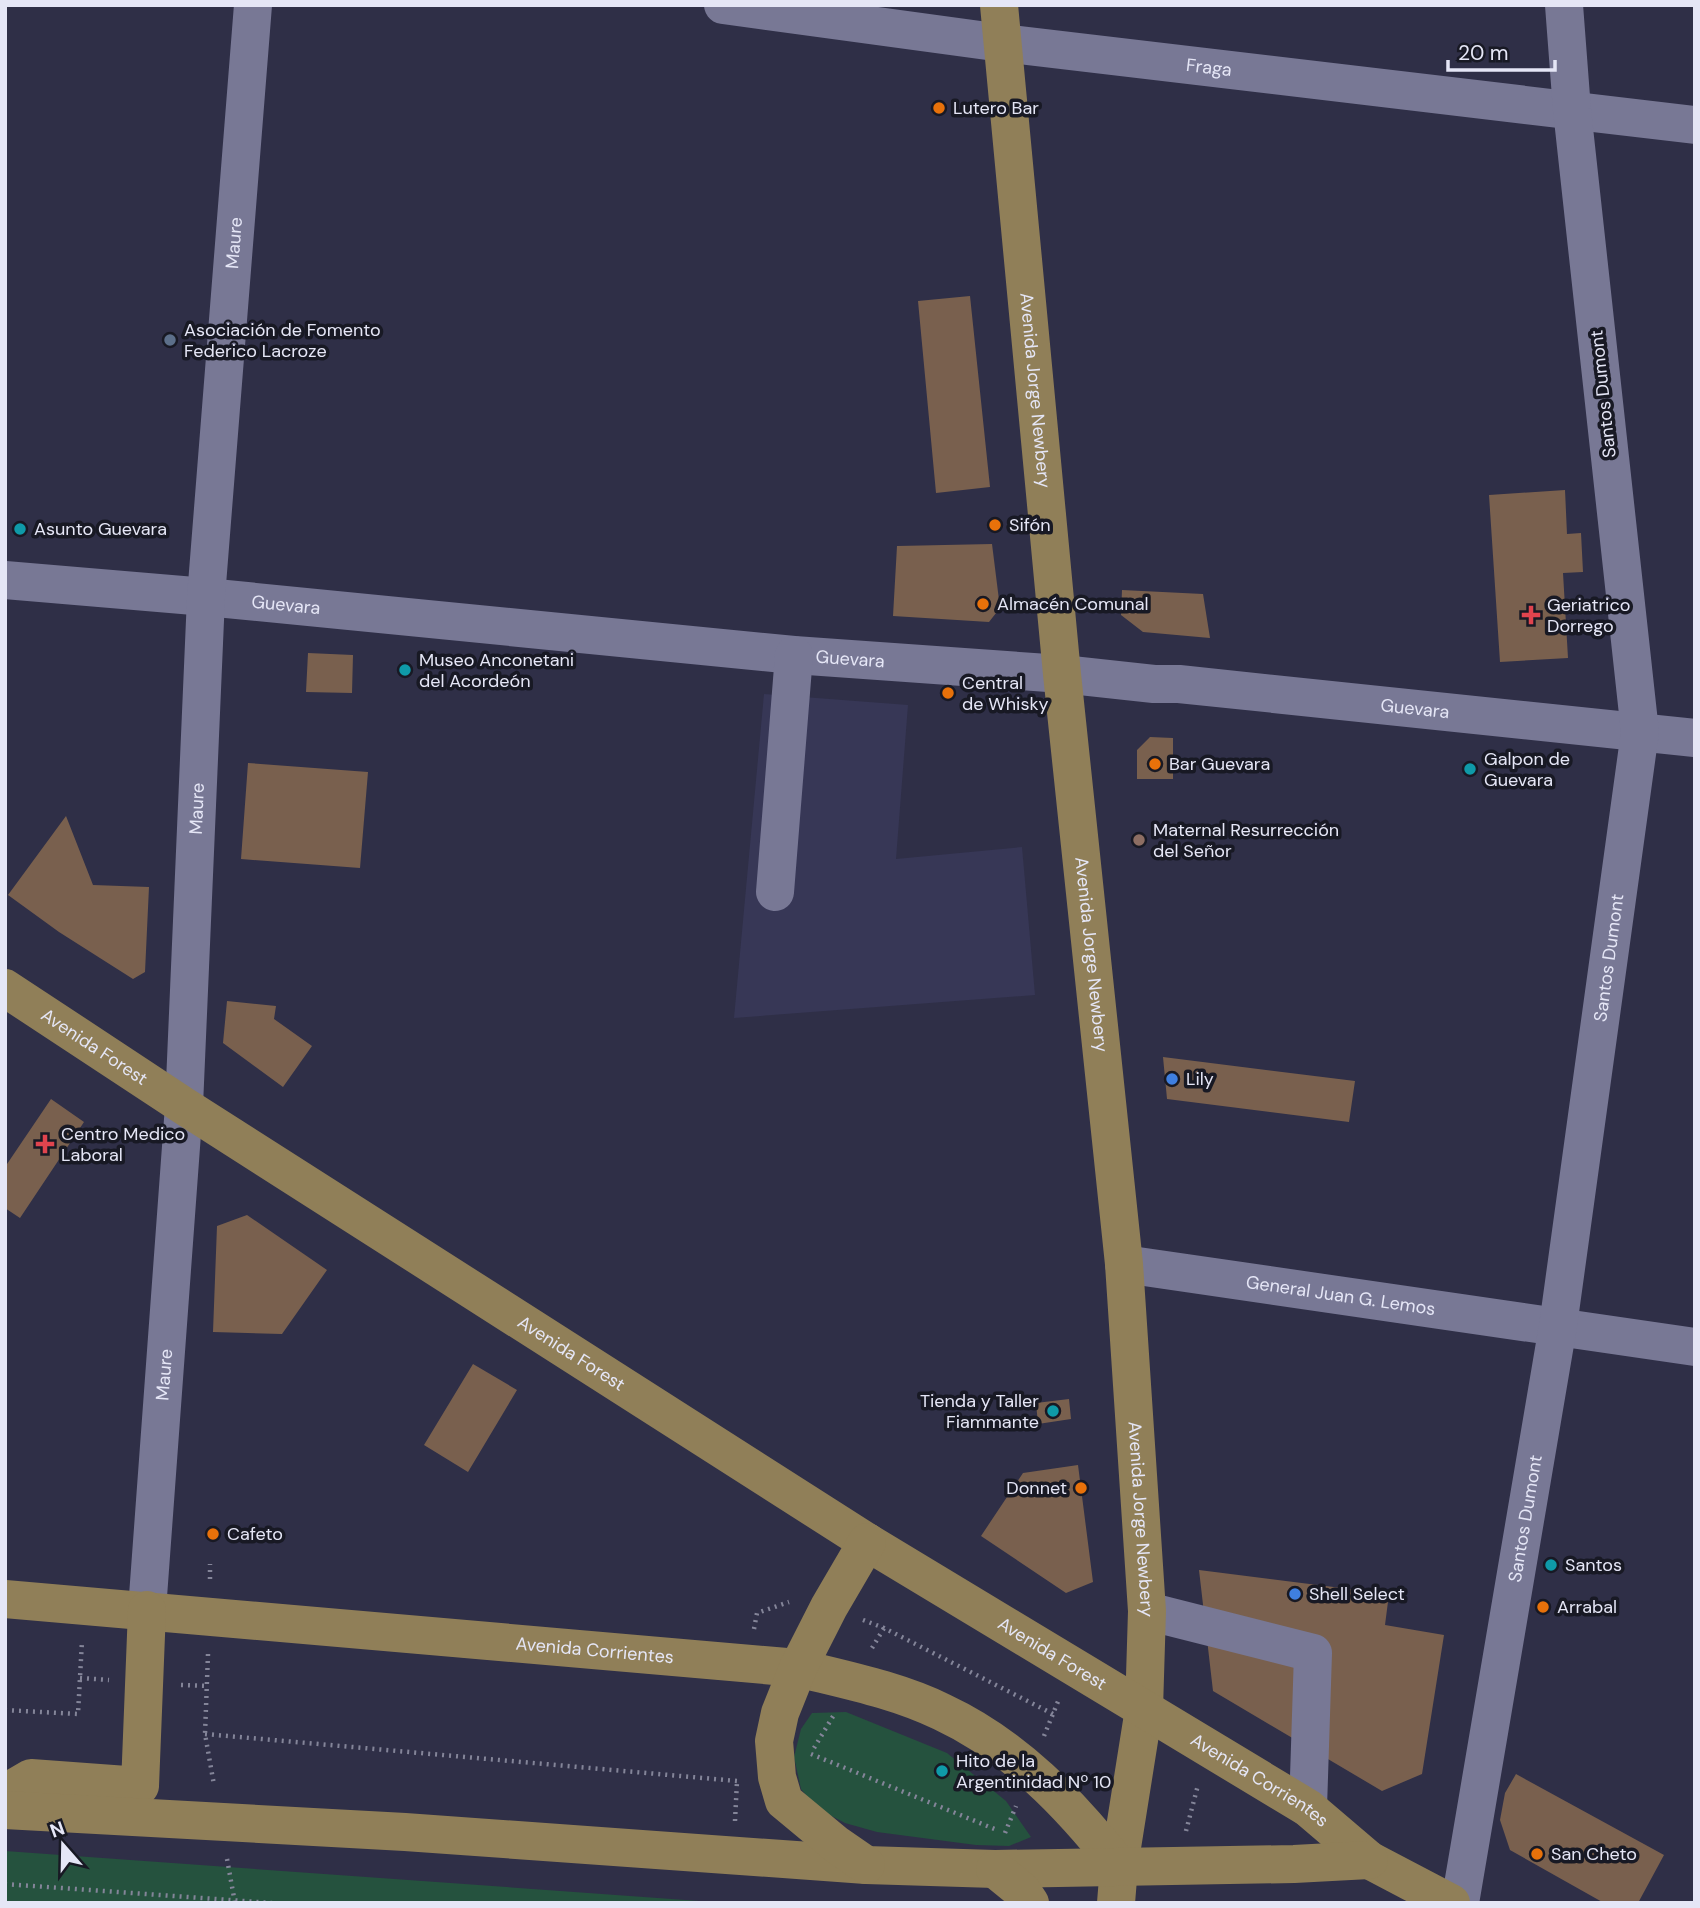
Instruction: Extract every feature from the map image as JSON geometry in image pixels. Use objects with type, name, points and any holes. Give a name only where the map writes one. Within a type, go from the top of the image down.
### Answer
[{"type":"main road","name":"Avenida Jorge Newbery","points":[[999,5],[1062,674],[1124,1264],[1147,1611],[1144,1709],[1118,1884]]},
{"type":"main road","name":"Avenida Forest","points":[[5,988],[184,1106],[867,1542],[1144,1709]]},
{"type":"main road","points":[[866,1865],[783,1801],[777,1777],[774,1741],[780,1713],[798,1668],[829,1607],[867,1542]]},
{"type":"main road","name":"Avenida Corrientes","points":[[5,1599],[798,1668],[854,1681],[943,1712],[1031,1769],[1061,1797],[1118,1884]]},
{"type":"main road","points":[[5,1793],[31,1778],[139,1786],[147,1610]]},
{"type":"main road","name":"Avenida Corrientes","points":[[1144,1709],[1308,1808],[1369,1860],[1451,1903]]},
{"type":"main road","points":[[5,1810],[221,1824],[405,1832],[866,1865],[1000,1851],[1118,1884],[1177,1865],[1369,1860]]},
{"type":"main road","points":[[1000,1851],[1030,1903]]},
{"type":"street","name":"Maure","points":[[147,1610],[184,1106],[206,597],[253,5]]},
{"type":"street","name":"Fraga","points":[[723,5],[1002,43],[1695,125]]},
{"type":"street","name":"Santos Dumont","points":[[1460,1903],[1558,1326],[1640,732],[1572,110],[1564,5]]},
{"type":"street","name":"Guevara","points":[[5,580],[794,655],[1179,684],[1695,738]]},
{"type":"street","points":[[775,892],[794,655]]},
{"type":"street","name":"General Juan G. Lemos","points":[[1124,1264],[1695,1347]]},
{"type":"street","points":[[1147,1611],[1312,1653],[1308,1808]]},
{"type":"path","points":[[210,1564],[205,1734],[235,1902]]},
{"type":"path","points":[[884,1628],[810,1754],[1000,1851]]},
{"type":"path","points":[[5,1710],[78,1714]]},
{"type":"path","points":[[205,1734],[737,1782]]},
{"type":"path","points":[[1177,1865],[1198,1783],[1213,1749]]},
{"type":"path","points":[[5,1884],[272,1903]]},
{"type":"shaded area","points":[[764,694],[908,705],[896,859],[1022,847],[1035,995],[734,1018]]},
{"type":"green space","points":[[846,1712],[947,1753],[1006,1801],[1031,1837],[1009,1846],[976,1845],[877,1832],[845,1823],[818,1809],[801,1789],[794,1757],[801,1729],[812,1713]]},
{"type":"green space","points":[[5,1851],[727,1903],[5,1903]]},
{"type":"building","points":[[970,296],[990,487],[936,493],[918,301]]},
{"type":"building","name":"Geriatrico Dorrego","points":[[1565,490],[1567,534],[1581,533],[1583,572],[1563,573],[1568,658],[1500,662],[1489,495]]},
{"type":"building","points":[[992,544],[1000,608],[989,622],[893,616],[897,546]]},
{"type":"building","points":[[1122,590],[1203,594],[1210,638],[1143,632],[1121,615]]},
{"type":"building","points":[[308,653],[353,655],[352,693],[306,692]]},
{"type":"building","name":"Bar Guevara","points":[[1150,737],[1173,738],[1173,779],[1137,779],[1137,750]]},
{"type":"building","points":[[248,763],[368,772],[360,868],[241,859]]},
{"type":"building","points":[[66,816],[93,885],[149,887],[145,972],[133,979],[59,932],[8,895]]},
{"type":"building","points":[[227,1001],[276,1006],[274,1019],[312,1046],[283,1087],[223,1043]]},
{"type":"building","points":[[1163,1057],[1355,1081],[1349,1122],[1167,1099]]},
{"type":"building","name":"Centro Medico Laboral","points":[[51,1099],[84,1122],[20,1218],[5,1208],[5,1167]]},
{"type":"building","points":[[247,1215],[327,1270],[282,1334],[213,1332],[217,1226]]},
{"type":"building","points":[[473,1364],[517,1390],[468,1472],[424,1445]]},
{"type":"building","name":"Tienda y Taller Fiammante","points":[[1069,1399],[1071,1419],[1038,1424],[1036,1403]]},
{"type":"building","points":[[1078,1465],[1093,1582],[1066,1593],[981,1536],[1023,1473]]},
{"type":"building","points":[[1199,1570],[1389,1594],[1385,1625],[1444,1635],[1422,1774],[1382,1791],[1213,1691]]},
{"type":"building","points":[[1516,1774],[1664,1855],[1638,1903],[1604,1903],[1510,1850],[1500,1820],[1505,1793]]},
{"type":"place","name":"Lutero Bar","points":[[939,108]]},
{"type":"place","name":"Asociación de Fomento Federico Lacroze","points":[[170,340]]},
{"type":"place","name":"Sifón","points":[[995,525]]},
{"type":"place","name":"Asunto Guevara","points":[[20,529]]},
{"type":"place","name":"Almacén Comunal","points":[[983,604]]},
{"type":"place","name":"Geriatrico Dorrego","points":[[1531,615]]},
{"type":"place","name":"Museo Anconetani del Acordeón","points":[[405,670]]},
{"type":"place","name":"Central de Whisky","points":[[948,693]]},
{"type":"place","name":"Bar Guevara","points":[[1155,764]]},
{"type":"place","name":"Galpon de Guevara","points":[[1470,769]]},
{"type":"place","name":"Maternal Resurrección del Señor","points":[[1139,840]]},
{"type":"place","name":"Lily","points":[[1172,1079]]},
{"type":"place","name":"Centro Medico Laboral","points":[[45,1144]]},
{"type":"place","name":"Tienda y Taller Fiammante","points":[[1053,1411]]},
{"type":"place","name":"Donnet","points":[[1081,1488]]},
{"type":"place","name":"Cafeto","points":[[213,1534]]},
{"type":"place","name":"Santos","points":[[1551,1565]]},
{"type":"place","name":"Shell Select","points":[[1295,1594]]},
{"type":"place","name":"Arrabal","points":[[1543,1607]]},
{"type":"place","name":"Hito de la Argentinidad Nº 10","points":[[942,1771]]},
{"type":"place","name":"San Cheto","points":[[1537,1854]]}]
